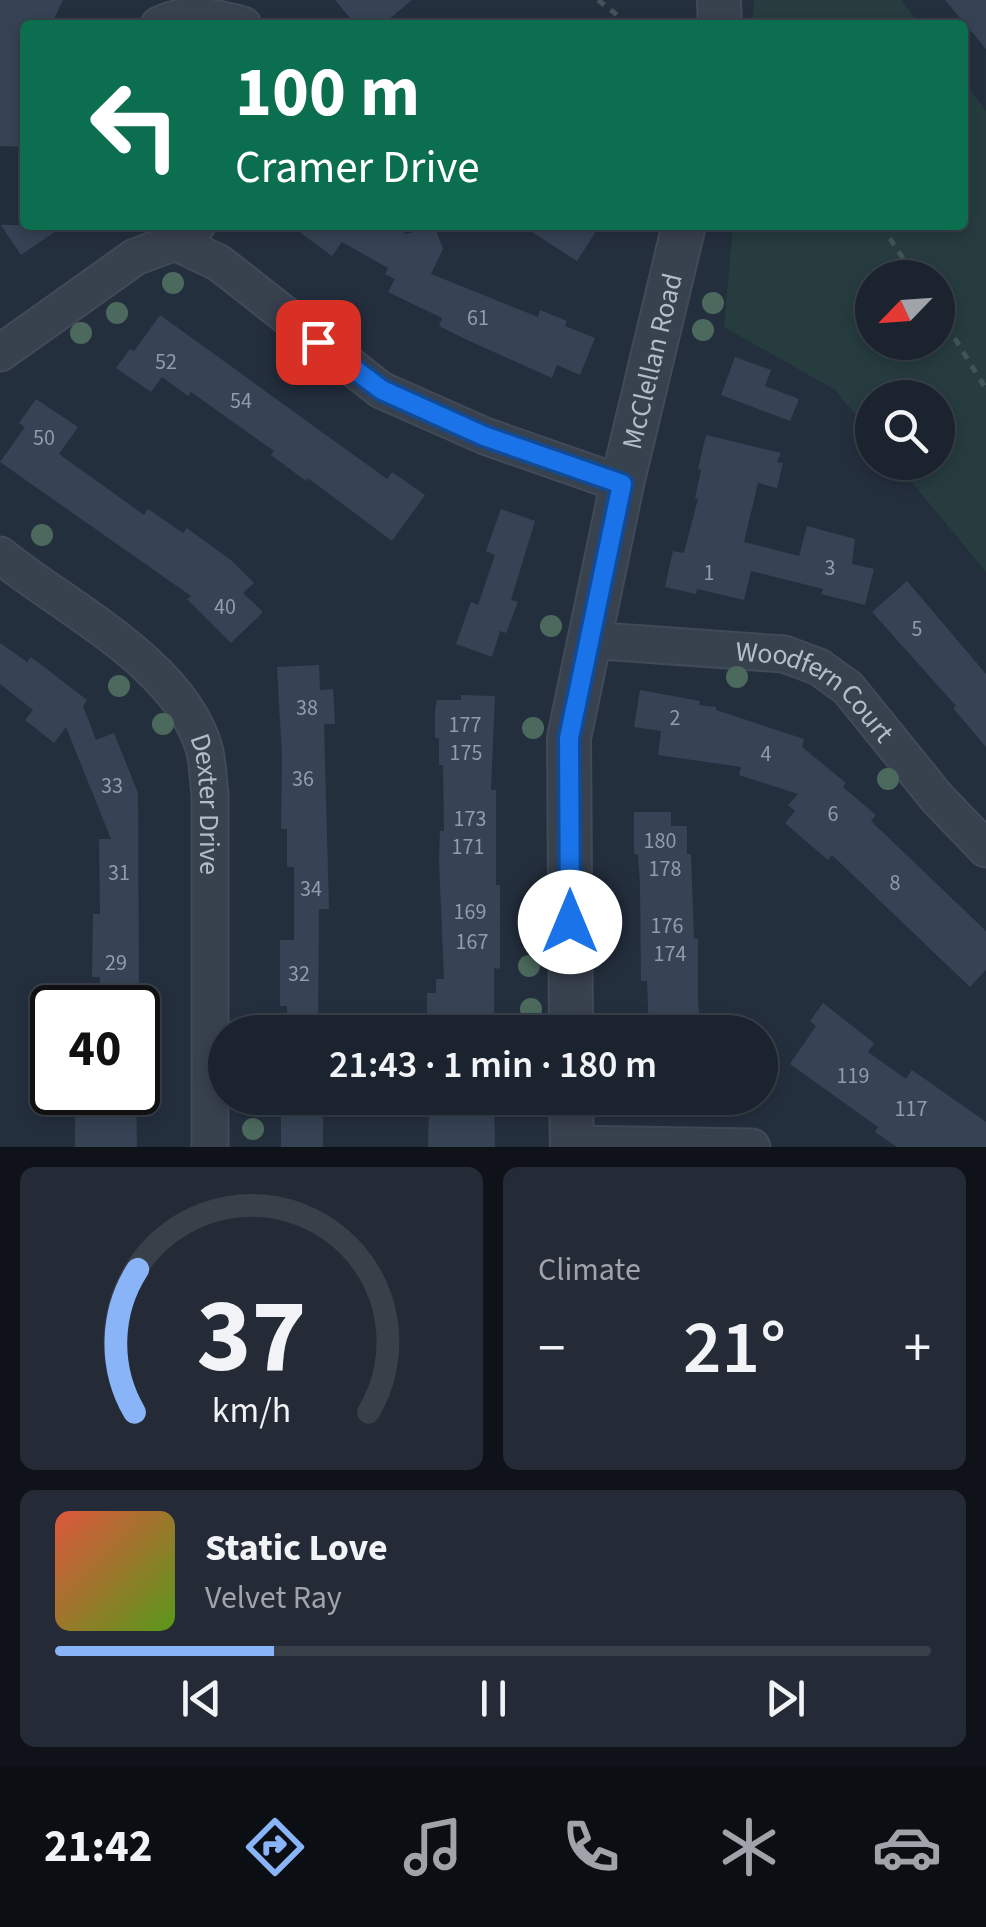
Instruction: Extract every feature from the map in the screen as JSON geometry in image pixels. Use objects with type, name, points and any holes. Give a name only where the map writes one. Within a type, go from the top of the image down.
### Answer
[{"type":"street","points":[[169,20],[177,16],[211,16],[225,20]]},
{"type":"street","name":"McClellan Road","points":[[571,1015],[569,738],[587,640],[683,230]]},
{"type":"street","points":[[0,353],[135,257],[179,231],[382,390],[484,436],[622,484]]},
{"type":"street","name":"Dexter Drive","points":[[0,556],[38,586],[113,634],[155,673],[191,720],[204,748],[210,794],[210,1147]]},
{"type":"street","name":"Woodfern Court","points":[[587,640],[784,654],[819,667],[848,688],[937,798],[986,849]]},
{"type":"street","points":[[571,1115],[572,1146],[752,1147]]},
{"type":"path","points":[[598,0],[623,20]]},
{"type":"path","points":[[885,230],[904,260]]},
{"type":"path","points":[[955,339],[986,389]]},
{"type":"green space","points":[[754,0],[901,0],[916,20],[752,20]]},
{"type":"green space","points":[[968,87],[986,111],[986,572],[910,480],[955,480],[955,380],[855,380],[855,414],[835,390],[724,327],[733,230],[968,230]]},
{"type":"building","points":[[0,0],[63,0],[53,20],[20,20],[20,147],[0,146]]},
{"type":"building","points":[[335,0],[412,0],[388,20],[352,20]]},
{"type":"building","points":[[945,0],[986,0],[986,49],[968,27],[968,20],[962,20]]},
{"type":"building","points":[[1,225],[20,225],[20,230],[58,230],[21,255]]},
{"type":"building","points":[[297,230],[399,230],[407,234],[436,230],[443,249],[431,274],[538,317],[540,310],[595,338],[580,375],[557,365],[552,378],[439,326],[442,318],[388,292],[395,279],[385,274],[388,268],[342,242],[332,256]]},
{"type":"building","points":[[529,230],[597,230],[577,261]]},
{"type":"building","points":[[160,315],[387,479],[392,472],[425,495],[392,541],[308,478],[306,481],[271,455],[274,451],[191,392],[188,396],[162,377],[151,392],[116,368]]},
{"type":"building","points":[[735,357],[771,370],[765,386],[799,399],[790,421],[721,395]]},
{"type":"building","points":[[36,399],[78,427],[59,454],[144,515],[148,509],[183,533],[187,528],[232,561],[254,583],[243,593],[263,612],[231,643],[187,599],[191,596],[0,462],[25,427],[19,423]]},
{"type":"building","points":[[706,435],[781,453],[777,462],[783,463],[777,488],[758,483],[744,542],[799,556],[807,526],[855,539],[852,564],[874,569],[865,605],[821,594],[823,589],[751,571],[744,600],[697,589],[696,594],[665,587],[673,551],[684,553],[698,499],[698,469]]},
{"type":"building","points":[[501,509],[535,521],[511,600],[518,602],[506,633],[500,631],[492,657],[456,644],[471,602],[478,605],[495,555],[486,551]]},
{"type":"building","points":[[907,581],[986,674],[986,747],[953,708],[956,706],[872,612]]},
{"type":"building","points":[[0,643],[27,662],[31,657],[87,700],[83,706],[96,740],[114,733],[138,793],[139,985],[100,985],[100,977],[92,977],[93,914],[100,914],[99,839],[111,839],[66,727],[54,743],[25,720],[33,710],[0,684]]},
{"type":"building","points":[[319,665],[320,690],[333,689],[335,724],[324,724],[329,909],[319,909],[318,1015],[287,1015],[287,1006],[280,1006],[280,940],[294,940],[294,867],[287,867],[287,829],[281,829],[277,667]]},
{"type":"building","points":[[640,690],[700,701],[699,705],[716,707],[804,739],[802,747],[846,783],[843,787],[876,815],[871,821],[986,931],[986,970],[970,987],[832,855],[828,860],[785,823],[795,811],[788,805],[798,794],[739,775],[741,767],[658,755],[661,731],[634,727]]},
{"type":"building","points":[[461,695],[495,696],[491,790],[496,790],[500,969],[494,968],[494,1015],[427,1015],[427,993],[436,993],[436,979],[444,979],[439,860],[440,831],[444,831],[443,765],[439,765],[439,738],[435,738],[435,710],[437,700],[461,700]]},
{"type":"building","points":[[634,812],[671,812],[671,826],[687,826],[694,938],[698,939],[699,1015],[648,1015],[647,981],[641,981],[640,882],[638,855],[634,854]]},
{"type":"building","points":[[823,1003],[874,1043],[868,1052],[906,1079],[912,1070],[986,1122],[986,1147],[897,1147],[875,1132],[878,1127],[790,1064],[816,1026],[810,1021]]},
{"type":"building","points":[[75,1115],[136,1115],[137,1147],[75,1147]]},
{"type":"building","points":[[281,1115],[323,1115],[323,1147],[281,1147]]},
{"type":"building","points":[[429,1115],[494,1115],[495,1147],[428,1147]]},
{"type":"route","points":[[318,342],[382,390],[484,436],[622,484],[569,738],[570,922]]}]
